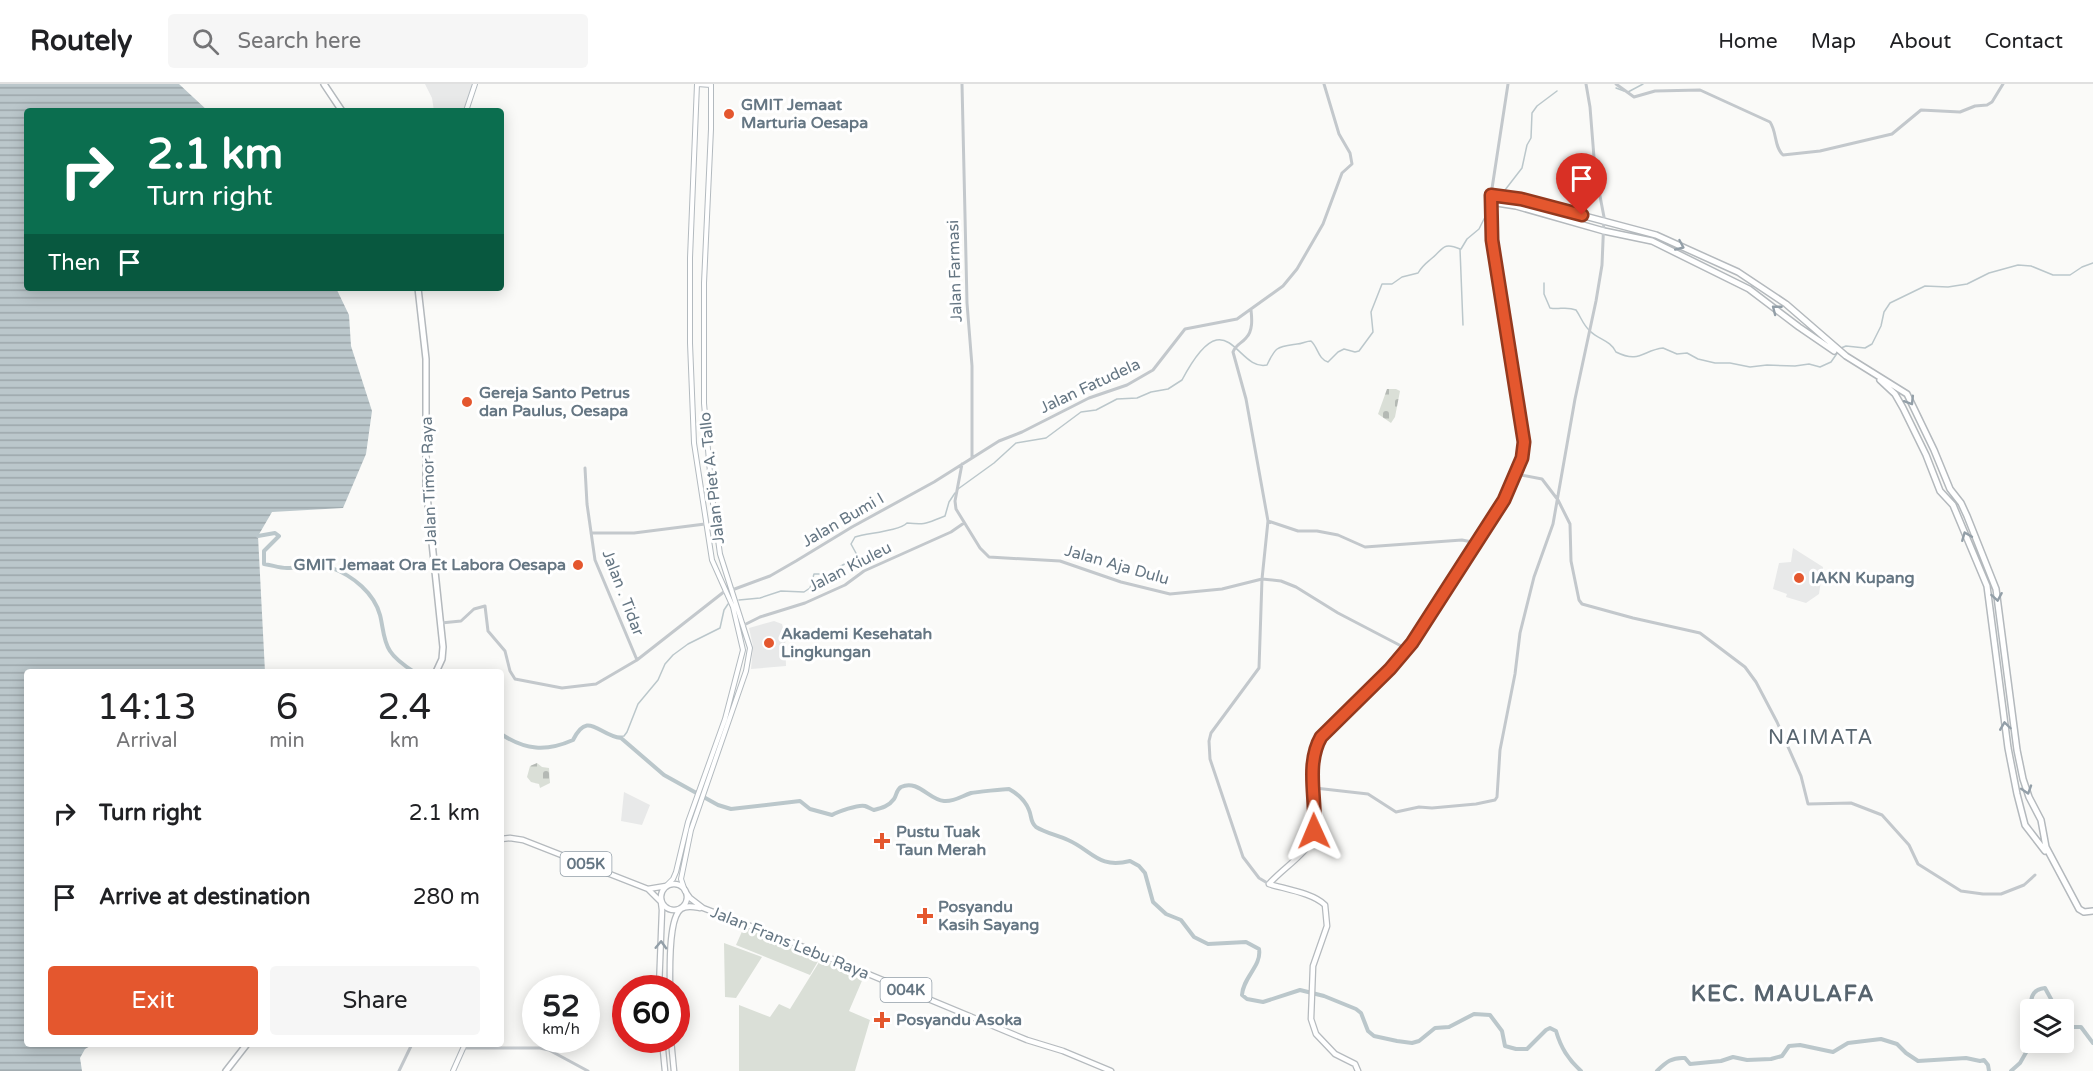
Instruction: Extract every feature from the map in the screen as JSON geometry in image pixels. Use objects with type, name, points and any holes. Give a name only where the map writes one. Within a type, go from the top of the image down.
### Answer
[{"type":"highway","points":[[324,84],[340,108]]},
{"type":"highway","points":[[1491,195],[1521,199],[1656,235],[1738,272],[1786,304],[1821,338]]},
{"type":"highway","points":[[1490,203],[1516,206],[1604,231],[1652,241],[1740,283],[1884,384],[1900,401],[1923,447],[1940,491],[1953,505],[1987,586],[2008,748],[2025,825],[2050,858],[2071,897],[2082,911],[2093,913]]},
{"type":"highway","name":"Jalan Timor Raya","points":[[418,291],[426,359],[427,493],[443,654],[437,669]]},
{"type":"highway","points":[[1845,357],[1907,394],[1950,489],[1961,503],[1971,524],[1996,592],[2017,750],[2029,796],[2041,820],[2050,858]]},
{"type":"highway","points":[[226,1071],[245,1047]]},
{"type":"main road","points":[[467,108],[476,84]]},
{"type":"main road","points":[[697,84],[711,84]]},
{"type":"main road","name":"Jalan Piet A. Tallo","points":[[666,886],[676,872],[693,815],[749,660],[750,648],[744,625],[734,604],[728,598],[714,567],[705,524],[694,442],[690,343],[690,258],[697,84]]},
{"type":"main road","name":"Jalan Piet A. Tallo","points":[[709,770],[743,650],[732,590],[720,554],[705,423],[704,305],[711,84]]},
{"type":"main road","points":[[1358,1071],[1355,1064],[1338,1056],[1316,1034],[1311,1019],[1310,1000],[1315,957],[1327,926],[1326,907],[1323,902],[1269,884],[1313,839],[1315,824],[1314,759],[1316,746],[1321,737],[1390,669],[1407,649],[1504,500],[1516,474],[1524,443],[1490,212],[1491,195]]},
{"type":"main road","points":[[695,424],[705,423]]},
{"type":"main road","points":[[699,477],[710,476]]},
{"type":"main road","name":"Jalan Piet A. Tallo","points":[[685,891],[681,875],[693,815]]},
{"type":"main road","name":"005K","points":[[504,839],[524,840],[648,889],[661,902]]},
{"type":"main road","points":[[648,889],[677,884],[685,891],[686,902],[674,922],[671,975]]},
{"type":"main road","points":[[659,975],[661,893],[666,886]]},
{"type":"main road","name":"Jalan Frans Lebu Raya","points":[[685,891],[703,908]]},
{"type":"main road","points":[[661,902],[671,911],[681,908]]},
{"type":"main road","name":"Jalan Frans Lebu Raya","points":[[681,908],[692,906],[703,908],[867,972],[1021,1037],[1111,1071]]},
{"type":"main road","points":[[453,1071],[465,1047]]},
{"type":"main road","points":[[663,1053],[665,1071]]},
{"type":"main road","points":[[672,1053],[674,1071]]},
{"type":"street","name":"Jalan Farmasi","points":[[962,84],[967,303],[972,366],[972,457]]},
{"type":"street","name":"Jalan Fatudela","points":[[963,463],[999,441],[1022,432],[1054,414],[1089,398],[1127,385],[1153,370],[1185,329],[1233,320],[1280,289],[1297,269],[1323,225],[1342,174],[1352,164],[1352,159],[1339,134],[1324,84]]},
{"type":"street","points":[[1491,195],[1508,84]]},
{"type":"street","points":[[1313,788],[1366,794],[1376,798],[1392,811],[1398,812],[1419,807],[1476,804],[1496,799],[1500,750],[1515,674],[1520,633],[1529,593],[1551,530],[1558,500],[1575,399],[1598,291],[1604,222],[1595,170],[1586,84]]},
{"type":"street","points":[[1616,84],[1634,97],[1655,91],[1691,89],[1710,93],[1770,123],[1775,130],[1780,153],[1783,155],[1820,151],[1892,135],[1921,110],[1962,112],[1976,106],[1988,105],[2003,84]]},
{"type":"street","points":[[1251,309],[1250,332],[1233,350],[1246,399],[1268,521],[1262,579],[1259,668],[1217,723],[1209,741],[1210,759],[1243,857],[1259,878],[1269,884]]},
{"type":"street","name":"Jalan Aja Dulu","points":[[963,463],[956,509],[980,548],[989,557],[1060,561],[1121,582],[1165,593],[1222,589],[1262,579],[1281,581],[1296,587],[1330,609],[1407,649]]},
{"type":"street","name":"Jalan Bumi I","points":[[732,590],[770,576],[963,463]]},
{"type":"street","name":"Jalan . Tidar","points":[[585,468],[591,533],[598,569],[638,660]]},
{"type":"street","points":[[1516,474],[1542,479],[1558,500],[1570,524],[1572,569],[1580,603],[1604,611],[1700,633],[1745,667],[1756,682],[1777,722],[1801,776],[1808,804],[1851,803],[1880,814],[1910,845],[1918,864],[1961,891],[2001,894],[2029,882],[2035,875]]},
{"type":"street","points":[[1268,521],[1298,531],[1317,531],[1338,535],[1365,547],[1466,540],[1477,543]]},
{"type":"street","name":"Jalan Kiuleu","points":[[744,625],[760,617],[805,603],[845,585],[864,571],[951,532],[964,522]]},
{"type":"street","points":[[591,533],[634,532],[705,524]]},
{"type":"street","points":[[440,623],[461,621],[474,609],[486,607],[488,631],[505,651],[513,677],[527,683],[562,688],[592,686],[638,660],[725,591]]},
{"type":"street","points":[[399,1071],[411,1047]]},
{"type":"street","points":[[502,1047],[549,1050],[588,1071]]},
{"type":"shaded area","points":[[0,84],[179,84],[205,108],[24,108],[24,291],[337,291],[349,315],[351,346],[372,411],[366,454],[343,508],[272,512],[258,536],[265,669],[24,669],[24,1047],[89,1047],[80,1058],[82,1071],[0,1071]]},
{"type":"shaded area","points":[[425,84],[472,84],[466,108],[434,108],[432,98]]},
{"type":"shaded area","name":"IAKN Kupang","points":[[1793,548],[1823,567],[1819,594],[1806,603],[1786,597],[1787,594],[1773,589],[1779,563],[1791,562]]},
{"type":"shaded area","name":"Akademi Kesehatah Lingkungan","points":[[774,621],[782,624],[785,635],[786,666],[751,669],[753,646],[749,628]]},
{"type":"shaded area","points":[[624,792],[650,805],[642,825],[621,821]]},
{"type":"green space","points":[[1387,389],[1400,391],[1395,417],[1391,423],[1378,414]]},
{"type":"green space","points":[[537,763],[549,768],[550,783],[540,788],[539,784],[531,782],[527,777],[530,766]]},
{"type":"green space","points":[[744,927],[820,958],[810,975],[736,945]]},
{"type":"green space","points":[[724,943],[762,957],[736,998],[725,997]]},
{"type":"green space","points":[[821,959],[864,976],[849,1011],[870,1020],[855,1071],[739,1071],[739,1005],[770,1017],[779,1004],[790,1009]]},
{"type":"waterway","points":[[1628,92],[1643,84]]},
{"type":"waterway","points":[[1616,88],[1624,91]]},
{"type":"waterway","points":[[1505,190],[1522,168],[1527,145],[1531,138],[1532,113],[1537,106],[1557,91]]},
{"type":"waterway","points":[[1461,249],[1467,239],[1479,229],[1490,207]]},
{"type":"waterway","points":[[958,489],[994,463],[1016,443],[1046,438],[1081,412],[1096,410],[1117,399],[1137,398],[1151,392],[1168,389],[1182,380],[1197,355],[1210,343],[1220,340],[1230,343],[1256,364],[1267,365],[1278,348],[1309,341],[1328,362],[1344,349],[1359,351],[1373,332],[1371,312],[1382,284],[1392,284],[1402,277],[1418,273],[1446,246],[1460,249],[1463,325]]},
{"type":"waterway","points":[[1841,348],[1846,346],[1865,348],[1872,344],[1881,326],[1884,312],[1890,303],[1925,286],[1948,287],[1967,284],[1989,273],[2018,265],[2031,266],[2053,275],[2070,275],[2093,263]]},
{"type":"waterway","points":[[1544,283],[1544,294],[1550,308],[1576,310],[1593,334],[1611,345],[1616,352],[1631,357],[1663,348],[1677,354],[1687,353],[1698,359],[1715,363],[1750,367],[1809,364],[1820,367],[1831,362],[1838,352]]},
{"type":"waterway","points":[[739,600],[760,598],[781,591],[804,592],[810,588],[814,574],[831,574],[856,558],[857,555],[851,544],[855,537],[890,530],[907,523],[927,523],[945,516],[949,502],[955,493]]},
{"type":"waterway","points":[[258,536],[275,533],[279,536],[264,551],[264,564],[281,568],[315,566],[332,568],[362,586],[377,607],[390,651],[397,660],[410,669]]},
{"type":"waterway","points":[[613,737],[624,736],[627,732],[638,704],[658,680],[665,664],[673,655],[688,644],[720,628],[724,610],[728,604]]},
{"type":"waterway","points":[[504,736],[527,746],[545,748],[573,740],[578,731],[589,725],[621,738],[664,775],[718,805],[731,809],[800,801],[810,809],[832,815],[858,806],[874,810],[883,807],[892,801],[899,788],[907,785],[944,801],[955,800],[971,793],[1009,789],[1025,803],[1036,827],[1077,844],[1103,861],[1110,863],[1130,861],[1139,866],[1145,873],[1153,902],[1166,914],[1181,920],[1194,937],[1208,944],[1246,942],[1259,949],[1258,961],[1243,989],[1242,995],[1247,999],[1263,1002],[1300,990],[1324,996],[1356,1009],[1361,1013],[1368,1031],[1374,1036],[1412,1043],[1419,1041],[1435,1028],[1449,1027],[1474,1014],[1490,1015],[1502,1031],[1505,1046],[1516,1049],[1527,1049],[1550,1028],[1556,1031],[1565,1053],[1581,1071]]},
{"type":"waterway","points":[[2032,999],[2037,990],[2045,988],[2051,999]]},
{"type":"waterway","points":[[2074,1027],[2081,1027],[2093,1043]]},
{"type":"waterway","points":[[1657,1071],[1676,1058],[1685,1058],[1690,1064],[1721,1061],[1733,1057],[1747,1060],[1771,1059],[1782,1056],[1789,1046],[1800,1045],[1833,1052],[1848,1043],[1881,1039],[1897,1044],[1918,1061],[1966,1058],[1984,1060],[1989,1071]]},
{"type":"waterway","points":[[2011,1071],[2020,1063],[2026,1053]]},
{"type":"place","name":"GMIT Jemaat Marturia Oesapa","points":[[729,114]]},
{"type":"place","name":"Gereja Santo Petrus dan Paulus, Oesapa","points":[[467,402]]},
{"type":"place","name":"GMIT Jemaat Ora Et Labora Oesapa","points":[[578,565]]},
{"type":"place","name":"IAKN Kupang","points":[[1799,578]]},
{"type":"place","name":"Akademi Kesehatah Lingkungan","points":[[769,643]]},
{"type":"place","name":"Pustu Tuak Taun Merah","points":[[882,841]]},
{"type":"place","name":"Posyandu Kasih Sayang","points":[[925,916]]},
{"type":"place","name":"Posyandu Asoka","points":[[882,1020]]},
{"type":"district","name":"NAIMATA","points":[[1821,738]]},
{"type":"district","name":"KEC. MAULAFA","points":[[1783,994]]},
{"type":"route","points":[[1314,831],[1313,766],[1315,749],[1321,737],[1390,669],[1412,643],[1504,500],[1522,458],[1524,442],[1492,240],[1491,195],[1521,199],[1582,215]]}]
